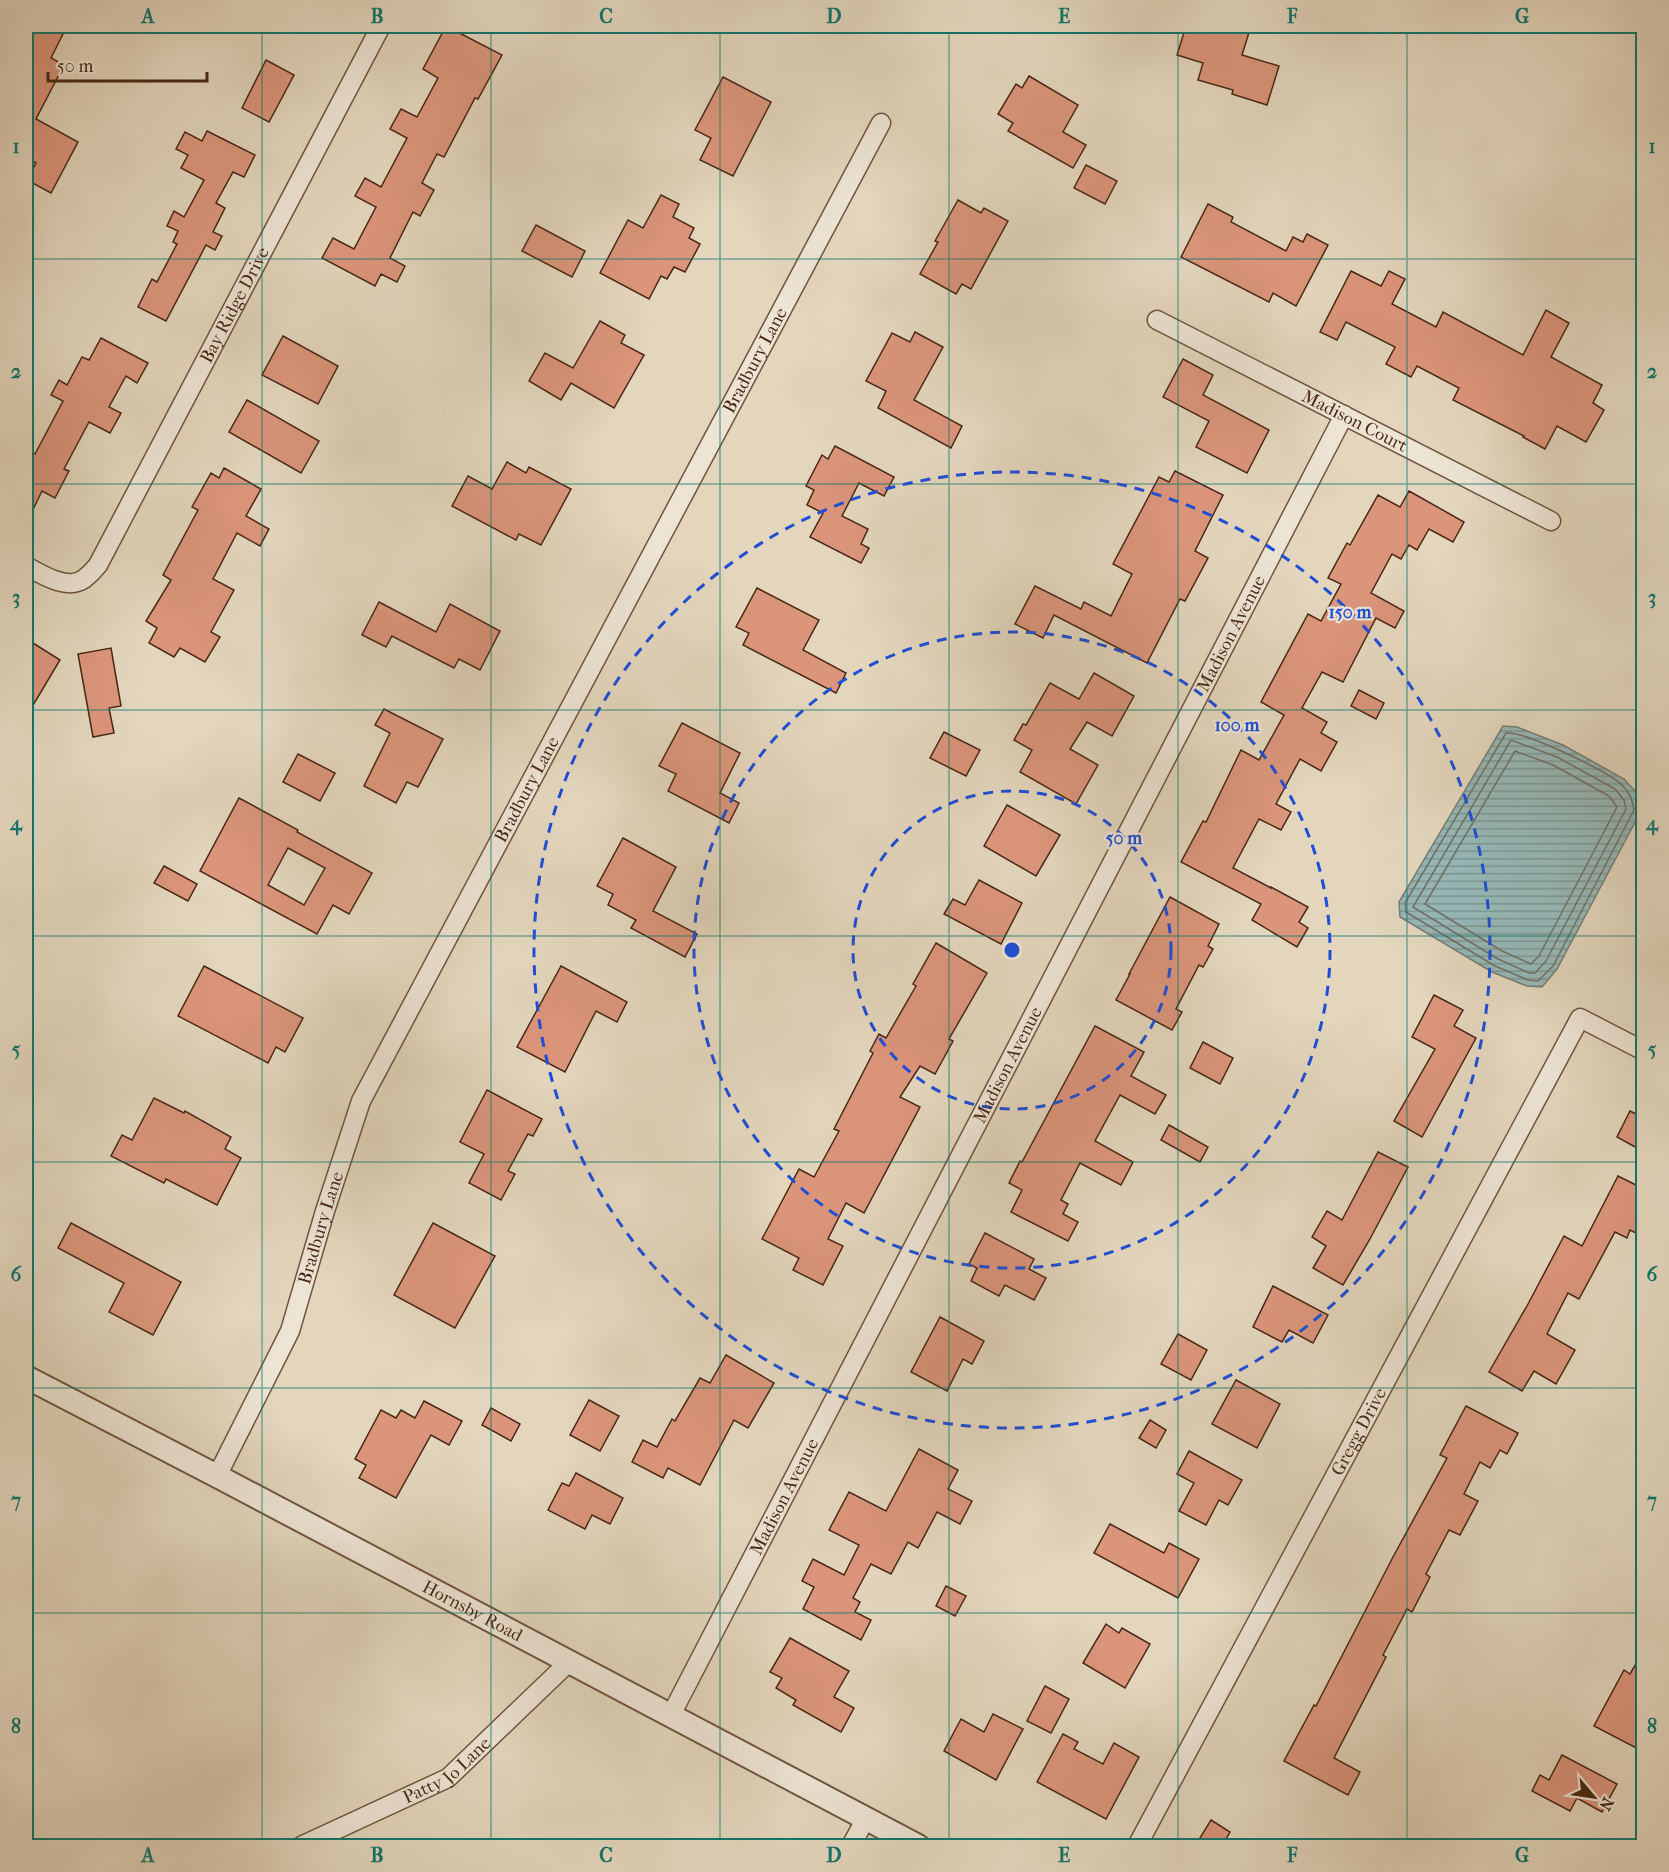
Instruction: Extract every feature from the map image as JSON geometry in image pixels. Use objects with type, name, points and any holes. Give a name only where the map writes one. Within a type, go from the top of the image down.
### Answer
[{"type":"street","name":"Bay Ridge Drive","points":[[26,566],[58,581],[70,583],[83,579],[98,566],[381,26]]},
{"type":"street","name":"Bradbury Lane","points":[[217,1476],[290,1331],[325,1211],[361,1101],[881,123]]},
{"type":"street","name":"Madison Court","points":[[1158,320],[1551,521]]},
{"type":"street","name":"Madison Avenue","points":[[670,1715],[1344,416]]},
{"type":"street","name":"Gregg Drive","points":[[1137,1846],[1580,1018],[1644,1051]]},
{"type":"street","name":"Hornsby Road","points":[[26,1377],[918,1846]]},
{"type":"street","name":"Patty Jo Lane","points":[[301,1846],[448,1778],[569,1662]]},
{"type":"street","points":[[851,1846],[866,1818]]},
{"type":"water","points":[[1503,726],[1517,727],[1563,745],[1624,779],[1637,793],[1641,811],[1557,969],[1542,987],[1527,986],[1492,972],[1400,917],[1399,902]]},
{"type":"building","points":[[26,26],[67,26],[51,58],[64,65],[36,119],[78,142],[51,193],[27,180],[36,163],[26,157]]},
{"type":"building","points":[[446,26],[502,55],[478,99],[475,98],[444,157],[437,154],[422,183],[434,190],[420,216],[413,212],[390,258],[405,266],[397,282],[381,274],[375,286],[322,258],[333,238],[354,249],[376,207],[355,196],[365,178],[381,187],[407,138],[390,129],[401,109],[417,117],[438,78],[423,69]]},
{"type":"building","points":[[1186,26],[1251,26],[1242,55],[1279,66],[1267,105],[1232,94],[1233,90],[1198,80],[1203,63],[1177,55]]},
{"type":"building","points":[[266,60],[294,75],[269,122],[242,108]]},
{"type":"building","points":[[1029,76],[1078,105],[1063,132],[1086,145],[1073,168],[1008,131],[1013,123],[998,114],[1016,84],[1022,88]]},
{"type":"building","points":[[723,77],[771,102],[733,176],[700,160],[711,138],[695,130]]},
{"type":"building","points":[[207,131],[255,155],[244,177],[233,172],[216,203],[225,208],[213,232],[222,236],[215,250],[206,245],[166,321],[138,307],[152,279],[157,282],[177,244],[173,242],[178,231],[167,226],[174,211],[184,217],[204,180],[181,168],[188,155],[176,149],[185,132],[202,141]]},
{"type":"building","points":[[1086,165],[1117,181],[1105,204],[1074,188]]},
{"type":"building","points":[[661,195],[679,204],[673,217],[694,228],[689,238],[700,244],[685,272],[674,267],[667,279],[661,276],[649,299],[600,273],[628,220],[643,228]]},
{"type":"building","points":[[958,200],[981,213],[984,208],[1008,221],[971,289],[962,284],[956,294],[920,274]]},
{"type":"building","points":[[1208,204],[1233,217],[1231,222],[1286,251],[1293,237],[1303,242],[1307,234],[1328,245],[1296,306],[1273,293],[1269,302],[1181,257]]},
{"type":"building","points":[[536,225],[585,251],[572,277],[522,251]]},
{"type":"building","points":[[1351,271],[1381,286],[1389,271],[1405,279],[1392,304],[1436,327],[1443,312],[1523,355],[1546,310],[1569,323],[1551,357],[1602,385],[1593,403],[1604,410],[1586,442],[1557,426],[1545,449],[1453,400],[1459,388],[1417,366],[1411,377],[1386,364],[1395,347],[1346,322],[1337,340],[1320,332]]},
{"type":"building","points":[[600,321],[625,335],[621,343],[644,355],[614,408],[571,383],[561,400],[529,381],[545,353],[573,368]]},
{"type":"building","points":[[915,332],[943,347],[914,400],[962,426],[951,448],[878,408],[886,391],[866,381],[892,333],[910,342]]},
{"type":"building","points":[[283,336],[338,366],[318,404],[262,375]]},
{"type":"building","points":[[101,338],[148,363],[137,383],[126,376],[109,407],[121,413],[110,433],[89,422],[64,469],[69,471],[55,498],[42,491],[26,524],[26,449],[35,454],[63,401],[51,395],[59,380],[67,385],[82,357],[89,360]]},
{"type":"building","points":[[1183,359],[1213,375],[1203,395],[1269,430],[1247,473],[1196,447],[1209,421],[1163,397]]},
{"type":"building","points":[[247,400],[319,441],[301,473],[229,432]]},
{"type":"building","points":[[835,446],[894,477],[884,496],[859,483],[842,516],[868,529],[861,544],[869,548],[861,563],[810,537],[823,513],[807,505],[814,490],[806,486],[822,455],[828,459]]},
{"type":"building","points":[[507,462],[526,473],[529,467],[571,489],[541,545],[519,534],[516,540],[452,506],[468,476],[492,489]]},
{"type":"building","points":[[224,468],[261,489],[246,516],[269,529],[260,546],[237,533],[213,579],[234,590],[211,632],[220,637],[205,662],[180,648],[174,657],[149,643],[157,628],[146,621],[171,580],[163,575],[198,510],[192,507],[211,473],[219,478]]},
{"type":"building","points":[[1175,471],[1223,495],[1195,551],[1208,558],[1185,601],[1180,599],[1147,663],[1054,615],[1043,638],[1015,624],[1035,586],[1081,609],[1084,602],[1111,616],[1132,574],[1113,564],[1159,477],[1169,482]]},
{"type":"building","points":[[1409,491],[1464,522],[1453,542],[1429,529],[1417,550],[1409,545],[1401,559],[1392,554],[1371,593],[1404,611],[1395,628],[1376,618],[1343,682],[1322,672],[1302,708],[1327,722],[1321,733],[1337,742],[1321,771],[1300,759],[1276,804],[1291,812],[1281,830],[1259,819],[1233,868],[1308,907],[1299,922],[1308,928],[1297,947],[1252,920],[1261,904],[1181,862],[1203,821],[1206,822],[1241,750],[1259,760],[1284,715],[1261,702],[1308,614],[1321,621],[1341,584],[1328,578],[1347,543],[1350,545],[1378,495],[1400,507]]},
{"type":"building","points":[[757,588],[819,620],[803,650],[846,673],[836,693],[743,645],[749,633],[736,627]]},
{"type":"building","points":[[379,602],[436,632],[450,604],[500,631],[480,670],[459,659],[454,668],[392,636],[386,647],[362,635]]},
{"type":"building","points":[[33,643],[60,660],[26,717],[26,656]]},
{"type":"building","points":[[111,648],[121,706],[109,708],[114,733],[93,737],[78,654]]},
{"type":"building","points":[[1094,673],[1134,696],[1112,736],[1087,722],[1070,749],[1098,765],[1076,804],[1020,772],[1032,750],[1014,740],[1023,724],[1026,725],[1050,683],[1079,699]]},
{"type":"building","points":[[1359,690],[1384,703],[1376,719],[1351,706]]},
{"type":"building","points":[[384,709],[443,739],[418,787],[407,782],[396,803],[364,786],[390,733],[375,725]]},
{"type":"building","points":[[682,723],[740,753],[720,793],[739,803],[729,823],[668,791],[676,774],[659,766]]},
{"type":"building","points":[[944,732],[980,750],[966,776],[930,758]]},
{"type":"building","points":[[298,754],[335,773],[320,801],[283,782]]},
{"type":"building","points":[[239,798],[372,873],[349,914],[333,905],[317,934],[200,871]],"holes":[[[288,848],[325,868],[304,905],[268,885]]]},
{"type":"building","points":[[1007,805],[1060,835],[1036,876],[984,846]]},
{"type":"building","points":[[623,838],[676,867],[653,911],[697,934],[685,957],[631,928],[636,920],[608,905],[613,894],[597,886]]},
{"type":"building","points":[[164,866],[197,884],[188,901],[154,883]]},
{"type":"building","points":[[979,880],[1022,903],[1001,944],[944,914],[953,899],[965,905]]},
{"type":"building","points":[[1170,897],[1219,924],[1208,946],[1213,949],[1203,967],[1199,965],[1176,1009],[1182,1012],[1172,1030],[1116,1000]]},
{"type":"building","points":[[936,943],[987,973],[949,1039],[953,1041],[935,1074],[920,1066],[900,1097],[920,1107],[864,1213],[846,1203],[828,1239],[843,1246],[823,1285],[793,1270],[799,1258],[762,1239],[799,1169],[814,1177],[839,1131],[834,1129],[873,1053],[870,1051],[879,1034],[886,1038],[916,986],[913,984]]},
{"type":"building","points":[[204,966],[303,1018],[285,1052],[276,1047],[268,1063],[178,1016]]},
{"type":"building","points":[[561,966],[627,1002],[617,1022],[596,1011],[565,1072],[517,1047]]},
{"type":"building","points":[[1434,995],[1463,1010],[1454,1026],[1476,1038],[1422,1137],[1394,1121],[1435,1049],[1412,1037]]},
{"type":"building","points":[[1095,1026],[1144,1052],[1131,1076],[1166,1095],[1155,1114],[1120,1095],[1095,1141],[1133,1162],[1121,1185],[1080,1163],[1061,1200],[1068,1204],[1063,1214],[1078,1222],[1068,1241],[1011,1212],[1022,1190],[1009,1183]]},
{"type":"building","points":[[1203,1042],[1233,1058],[1220,1084],[1190,1068]]},
{"type":"building","points":[[487,1090],[542,1119],[533,1136],[528,1134],[508,1171],[515,1174],[501,1200],[469,1183],[484,1154],[460,1142]]},
{"type":"building","points":[[154,1098],[184,1113],[185,1111],[231,1137],[225,1149],[241,1158],[217,1205],[166,1179],[164,1183],[111,1156],[122,1135],[132,1140]]},
{"type":"building","points":[[1630,1111],[1644,1118],[1644,1152],[1617,1137]]},
{"type":"building","points":[[1169,1125],[1208,1147],[1200,1162],[1161,1140]]},
{"type":"building","points":[[1378,1152],[1408,1167],[1343,1285],[1313,1268],[1326,1246],[1312,1237],[1327,1211],[1342,1220]]},
{"type":"building","points":[[1618,1176],[1644,1189],[1644,1237],[1630,1230],[1627,1238],[1615,1232],[1579,1299],[1568,1293],[1547,1334],[1575,1350],[1556,1384],[1534,1371],[1522,1391],[1489,1372],[1564,1236],[1582,1246]]},
{"type":"building","points":[[71,1223],[181,1282],[153,1335],[109,1312],[124,1283],[58,1248]]},
{"type":"building","points":[[433,1223],[495,1256],[455,1328],[394,1295]]},
{"type":"building","points":[[985,1233],[1034,1259],[1029,1269],[1046,1278],[1034,1300],[1005,1285],[999,1296],[971,1281],[977,1268],[969,1264]]},
{"type":"building","points":[[1273,1286],[1328,1315],[1313,1343],[1289,1330],[1282,1342],[1253,1327]]},
{"type":"building","points":[[940,1317],[984,1341],[972,1364],[963,1359],[947,1391],[911,1372]]},
{"type":"building","points":[[1178,1334],[1207,1350],[1191,1380],[1161,1364]]},
{"type":"building","points":[[726,1355],[774,1383],[748,1428],[734,1420],[700,1485],[668,1468],[663,1478],[632,1462],[643,1440],[657,1447],[672,1419],[675,1421],[700,1378],[710,1383]]},
{"type":"building","points":[[1236,1380],[1280,1404],[1257,1448],[1212,1424]]},
{"type":"building","points":[[589,1400],[619,1416],[600,1451],[570,1435]]},
{"type":"building","points":[[424,1401],[462,1421],[449,1445],[431,1435],[396,1498],[359,1478],[366,1465],[355,1459],[381,1410],[396,1418],[401,1410],[415,1418]]},
{"type":"building","points":[[1466,1406],[1518,1433],[1507,1454],[1500,1450],[1490,1468],[1480,1462],[1464,1494],[1478,1501],[1460,1535],[1449,1530],[1426,1574],[1430,1577],[1412,1612],[1407,1609],[1383,1655],[1386,1657],[1334,1758],[1360,1772],[1348,1795],[1284,1761],[1314,1705],[1316,1706],[1447,1458],[1440,1455]]},
{"type":"building","points":[[491,1408],[520,1424],[511,1441],[482,1425]]},
{"type":"building","points":[[1150,1420],[1166,1430],[1156,1448],[1139,1438]]},
{"type":"building","points":[[919,1449],[958,1470],[948,1489],[972,1501],[960,1524],[937,1512],[918,1548],[908,1542],[891,1574],[871,1564],[853,1598],[860,1602],[855,1612],[871,1620],[861,1640],[803,1609],[814,1587],[802,1581],[813,1559],[844,1575],[859,1545],[829,1530],[849,1492],[886,1511]]},
{"type":"building","points":[[1189,1451],[1242,1480],[1228,1505],[1219,1500],[1206,1525],[1179,1511],[1194,1483],[1177,1474]]},
{"type":"building","points":[[576,1473],[623,1498],[610,1524],[592,1515],[585,1529],[548,1510],[562,1483],[569,1486]]},
{"type":"building","points":[[1110,1524],[1164,1553],[1169,1543],[1199,1559],[1178,1598],[1094,1553]]},
{"type":"building","points":[[946,1586],[966,1596],[955,1616],[936,1606]]},
{"type":"building","points":[[1106,1624],[1119,1633],[1122,1628],[1150,1644],[1125,1688],[1083,1663]]},
{"type":"building","points":[[790,1638],[849,1671],[834,1697],[854,1708],[841,1732],[793,1705],[796,1700],[776,1688],[782,1678],[770,1672]]},
{"type":"building","points":[[1644,1650],[1644,1752],[1594,1726],[1624,1670],[1630,1674]]},
{"type":"building","points":[[1045,1686],[1069,1699],[1051,1733],[1027,1721]]},
{"type":"building","points":[[993,1714],[1023,1729],[996,1780],[944,1751],[961,1719],[984,1732]]},
{"type":"building","points":[[1063,1734],[1078,1742],[1074,1749],[1103,1764],[1114,1743],[1139,1757],[1106,1819],[1037,1782]]},
{"type":"building","points":[[1562,1755],[1617,1784],[1602,1812],[1577,1798],[1570,1811],[1532,1791],[1540,1775],[1549,1780]]},
{"type":"building","points":[[1211,1820],[1230,1832],[1222,1846],[1195,1846]]}]
